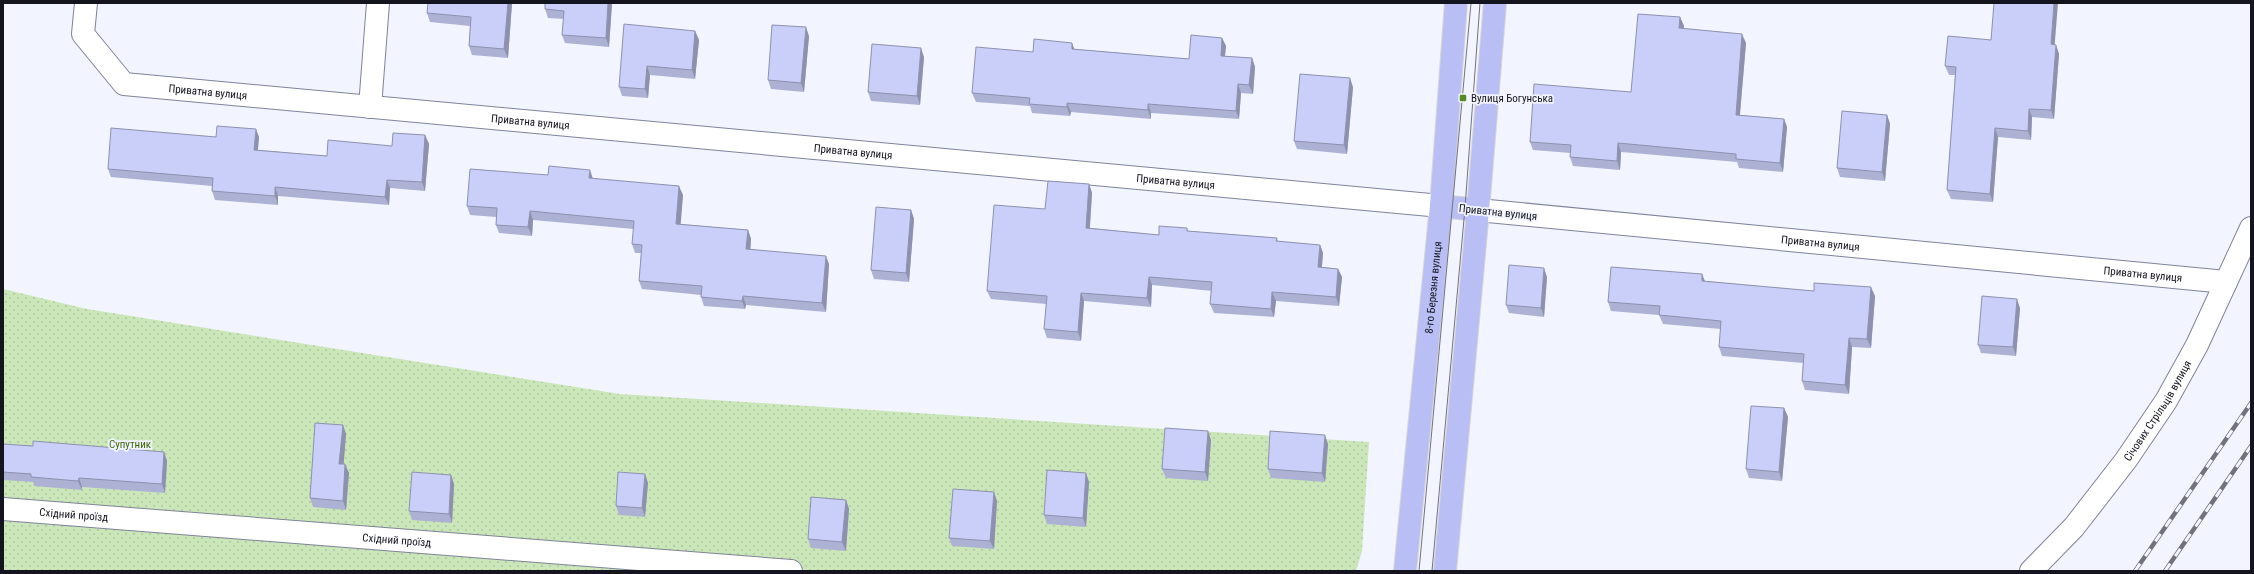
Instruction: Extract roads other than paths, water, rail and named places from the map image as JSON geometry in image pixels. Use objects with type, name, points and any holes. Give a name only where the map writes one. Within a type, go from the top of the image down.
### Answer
[{"type":"main road","name":"8-го Березня вулиця","points":[[1405,571],[1441,206],[1456,3]]},
{"type":"main road","points":[[1445,571],[1478,210],[1495,3]]},
{"type":"main road","name":"Приватна вулиця","points":[[1441,206],[1478,210]]},
{"type":"street","name":"Приватна вулиця","points":[[86,3],[83,34],[124,84],[1441,206]]},
{"type":"street","points":[[370,107],[378,3]]},
{"type":"street","name":"Приватна вулиця","points":[[1478,210],[2226,282]]},
{"type":"street","name":"Січових Стрільців вулиця","points":[[2031,571],[2074,527],[2126,460],[2166,401],[2196,345],[2251,228]]},
{"type":"street","name":"Східний проїзд","points":[[3,509],[791,571]]},
{"type":"tram line","points":[[1419,571],[1471,3]]},
{"type":"tram line","points":[[1432,571],[1465,208],[1480,3]]},
{"type":"railway","points":[[2135,571],[2251,403]]},
{"type":"railway","points":[[2165,571],[2251,446]]},
{"type":"place","name":"Вулиця Богунська","points":[[1463,98]]},
{"type":"park label","name":"Супутник","points":[[130,444]]}]
